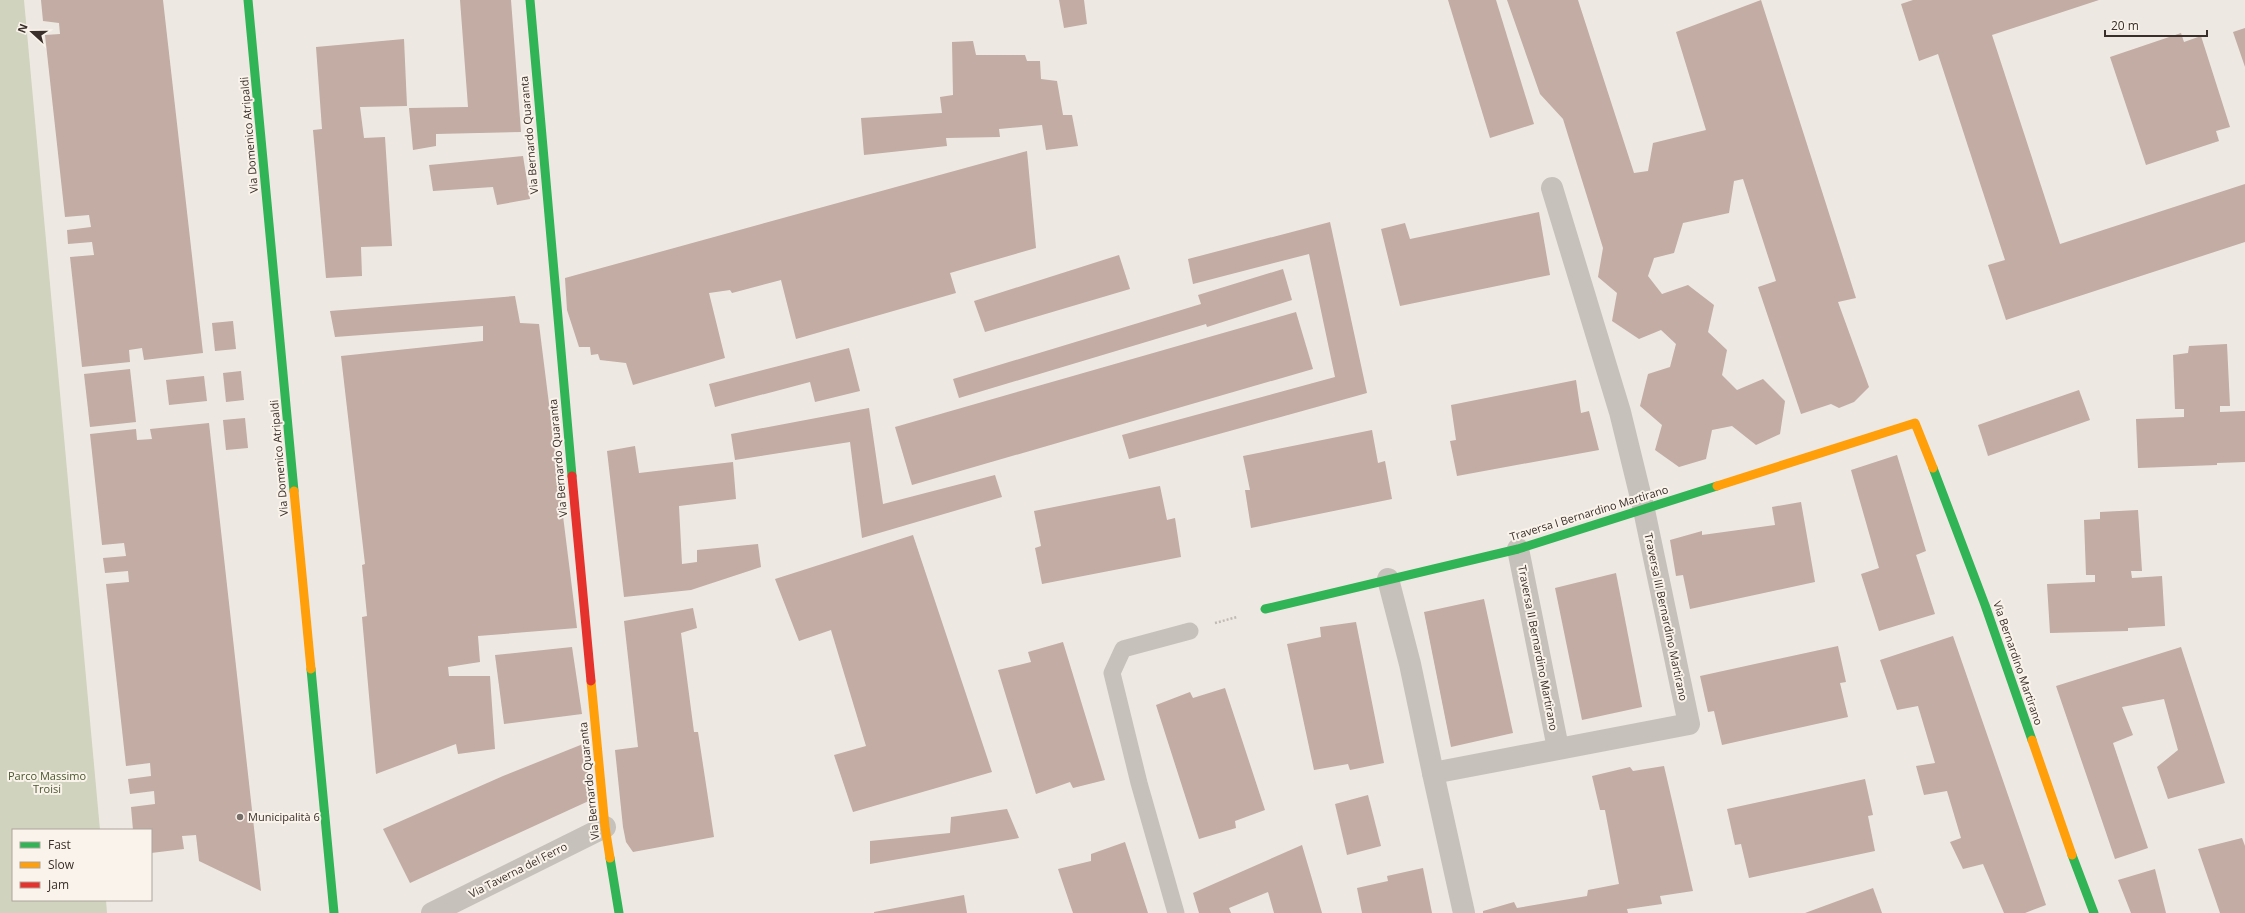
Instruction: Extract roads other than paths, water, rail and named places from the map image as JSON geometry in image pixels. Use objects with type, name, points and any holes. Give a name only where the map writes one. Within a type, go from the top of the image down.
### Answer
[{"type":"street","name":"Via Domenico Atripaldi","points":[[248,0],[334,913]]},
{"type":"street","name":"Via Bernardo Quaranta","points":[[530,0],[604,827],[619,913]]},
{"type":"street","name":"Traversa III Bernardino Martirano","points":[[1552,188],[1620,412],[1644,510],[1689,724],[1558,748]]},
{"type":"street","name":"Traversa I Bernardino Martirano","points":[[1265,609],[1518,549],[1915,423]]},
{"type":"street","name":"Via Bernardino Martirano","points":[[1915,423],[1941,484],[1989,616],[2054,808],[2094,913]]},
{"type":"street","name":"Traversa II Bernardino Martirano","points":[[1518,549],[1558,748]]},
{"type":"street","points":[[1388,579],[1410,664],[1464,913]]},
{"type":"street","points":[[1433,773],[1558,748]]},
{"type":"street","name":"Via Taverna del Ferro","points":[[432,913],[604,827]]},
{"type":"lane","points":[[1176,913],[1139,783],[1112,673],[1123,649],[1190,631]]},
{"type":"place","name":"Municipalità 6","points":[[240,817]]},
{"type":"park label","name":"Parco Massimo Troisi","points":[[47,782]]}]
